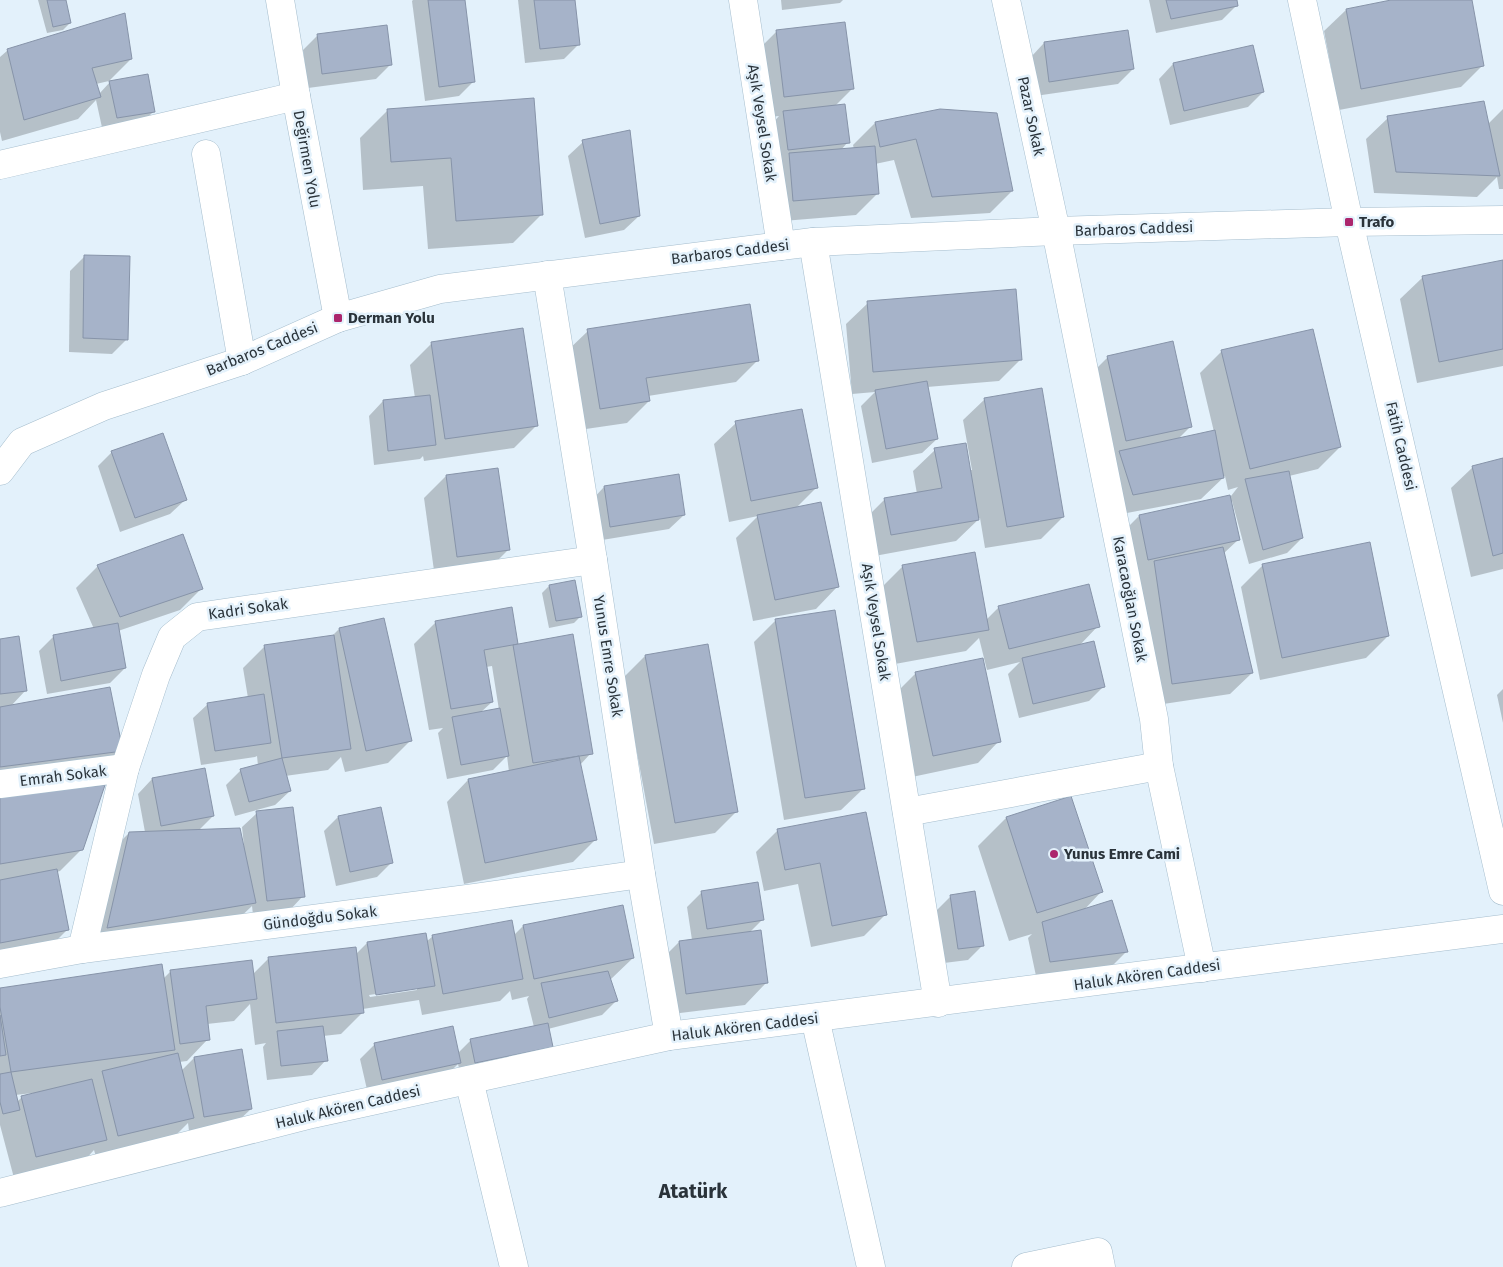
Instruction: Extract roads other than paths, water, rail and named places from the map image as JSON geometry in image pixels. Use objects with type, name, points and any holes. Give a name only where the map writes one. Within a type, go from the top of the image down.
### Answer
[{"type":"street","name":"Değirmen Yolu","points":[[280,0],[338,318]]},
{"type":"street","name":"Aşık Veysel Sokak","points":[[744,0],[781,246]]},
{"type":"street","name":"Pazar Sokak","points":[[1006,0],[1056,231]]},
{"type":"street","name":"Fatih Caddesi","points":[[1302,0],[1349,222],[1503,892]]},
{"type":"street","points":[[0,165],[296,96]]},
{"type":"street","points":[[206,154],[242,361]]},
{"type":"street","name":"Barbaros Caddesi","points":[[0,471],[11,445],[104,406],[242,361],[338,318],[440,289],[813,242],[1056,231],[1349,222],[1503,220]]},
{"type":"street","name":"Karacaoğlan Sokak","points":[[1056,231],[1154,719],[1159,766],[1202,968]]},
{"type":"street","name":"Aşık Veysel Sokak","points":[[813,242],[938,1002]]},
{"type":"street","name":"Yunus Emre Sokak","points":[[547,275],[641,874],[669,1036]]},
{"type":"street","name":"Kadri Sokak","points":[[82,949],[125,768],[156,675],[172,637],[197,617],[593,560]]},
{"type":"street","points":[[907,812],[1159,766]]},
{"type":"street","name":"Emrah Sokak","points":[[0,784],[125,768]]},
{"type":"street","name":"Gündoğdu Sokak","points":[[0,964],[82,949],[641,874]]},
{"type":"street","name":"Haluk Akören Caddesi","points":[[0,1193],[312,1114],[669,1036],[1503,929]]},
{"type":"street","points":[[815,1018],[871,1267]]},
{"type":"street","points":[[469,1080],[514,1267]]},
{"type":"street","points":[[1026,1267],[1098,1252],[1101,1267]]},
{"type":"place","name":"Trafo","points":[[1349,222]]},
{"type":"place","name":"Derman Yolu","points":[[338,318]]},
{"type":"place","name":"Yunus Emre Cami","points":[[1054,854]]},
{"type":"district","name":"Atatürk","points":[[693,1191]]}]
